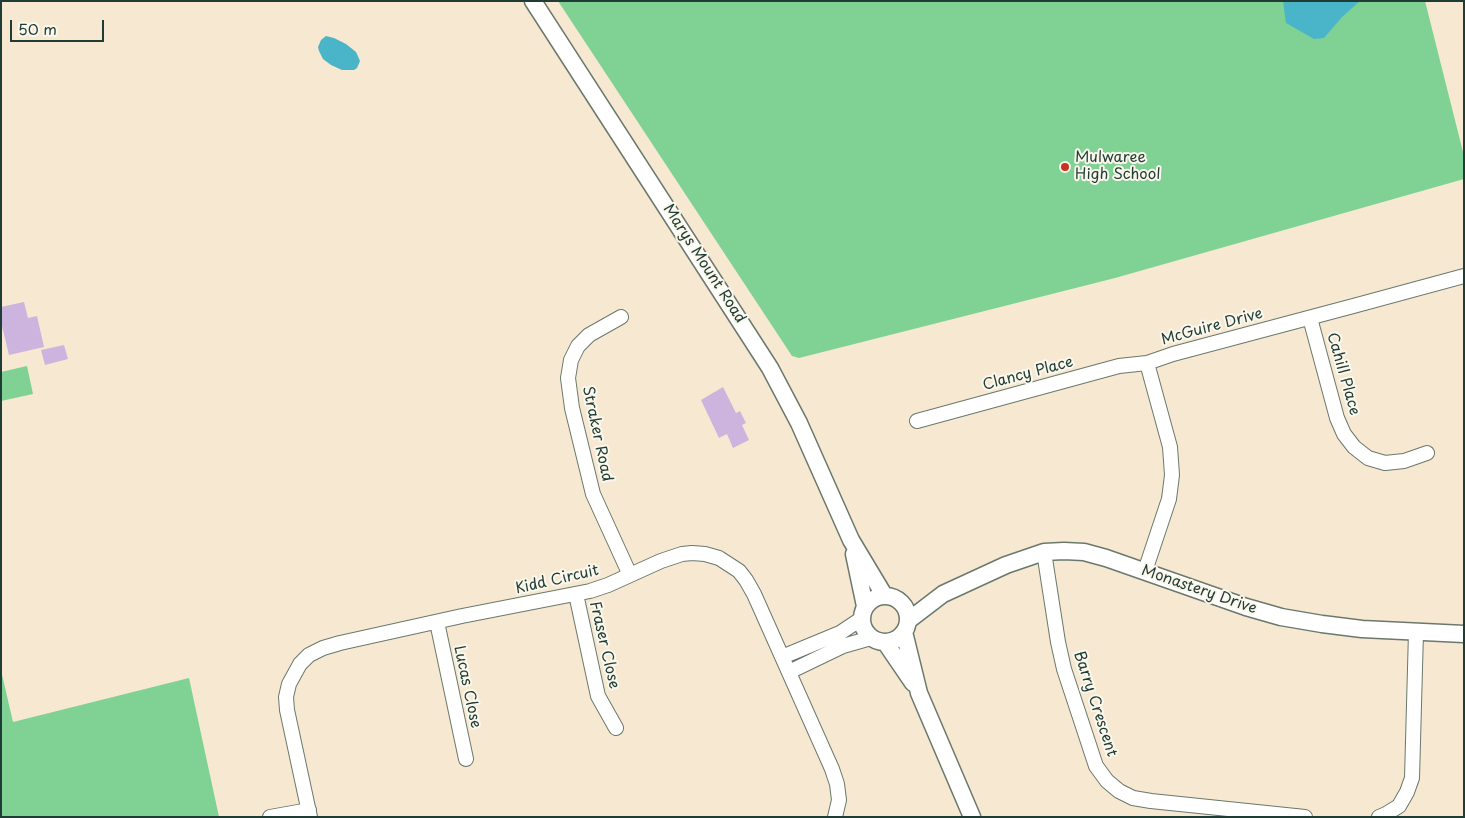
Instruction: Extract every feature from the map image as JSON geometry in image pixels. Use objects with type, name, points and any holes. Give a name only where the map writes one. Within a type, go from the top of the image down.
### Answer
[{"type":"street","name":"Marys Mount Road","points":[[533,1],[770,368],[799,423],[851,540],[884,595]]},
{"type":"street","name":"McGuire Drive","points":[[1145,570],[1169,499],[1172,475],[1170,447],[1147,363],[1173,354],[1464,276]]},
{"type":"street","name":"Straker Road","points":[[620,317],[589,335],[578,346],[571,360],[568,378],[572,408],[593,494],[630,575]]},
{"type":"street","name":"Cahill Place","points":[[1310,318],[1337,418],[1344,434],[1354,447],[1368,458],[1385,463],[1404,461],[1427,454]]},
{"type":"street","name":"Clancy Place","points":[[917,421],[1119,366],[1147,363]]},
{"type":"street","name":"Marys Mount Road","points":[[851,540],[863,612]]},
{"type":"street","name":"Monastery Drive","points":[[906,626],[943,594],[1006,565],[1044,552],[1064,550],[1084,552],[1145,570],[1246,608],[1281,617],[1362,629],[1464,634]]},
{"type":"street","name":"Barry Crescent","points":[[1044,552],[1064,669],[1096,766],[1107,781],[1119,791],[1133,798],[1305,817]]},
{"type":"street","name":"Kidd Circuit","points":[[309,814],[286,710],[289,684],[300,664],[309,655],[340,643],[576,594],[608,585],[661,561],[682,554],[705,554],[719,558],[739,571],[754,594],[832,769],[837,784],[839,800],[834,817]]},
{"type":"street","name":"Fraser Close","points":[[576,594],[598,696],[616,728]]},
{"type":"street","name":"Monastery Drive","points":[[900,600],[943,594]]},
{"type":"street","points":[[782,657],[840,633],[863,612],[870,600],[876,596],[889,595],[900,600],[908,613],[906,626],[919,693],[972,817]]},
{"type":"street","points":[[863,612],[863,626],[866,633],[878,640],[919,693]]},
{"type":"street","name":"Lucas Close","points":[[437,622],[466,759]]},
{"type":"street","points":[[788,672],[843,646],[878,640],[893,641],[906,626]]},
{"type":"street","points":[[1379,817],[1399,806],[1412,778],[1416,632]]},
{"type":"street","points":[[270,817],[309,814]]},
{"type":"green space","name":"Mulwaree High School","points":[[558,1],[1425,1],[1464,156],[1464,179],[1115,278],[799,358],[792,356]]},
{"type":"green space","points":[[27,366],[33,394],[1,401],[1,372]]},
{"type":"green space","points":[[1,670],[13,722],[189,678],[219,817],[1,817]]},
{"type":"water","points":[[1283,1],[1360,1],[1342,17],[1324,38],[1314,39],[1286,23]]},
{"type":"water","points":[[326,36],[346,44],[356,52],[360,61],[357,68],[354,70],[342,70],[323,59],[318,47],[321,40]]},
{"type":"building","points":[[24,302],[28,318],[37,316],[44,347],[9,355],[1,322],[1,307]]},
{"type":"building","points":[[64,345],[68,359],[45,365],[41,350]]},
{"type":"building","points":[[723,387],[736,413],[740,411],[746,423],[742,425],[749,440],[733,448],[727,434],[719,438],[701,400]]},
{"type":"place","name":"Mulwaree High School","points":[[1065,167]]}]
